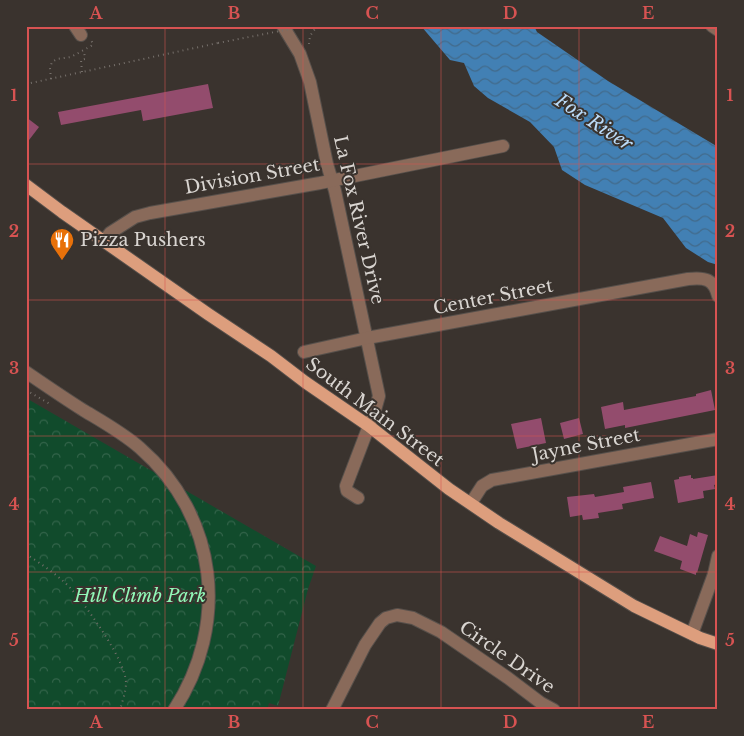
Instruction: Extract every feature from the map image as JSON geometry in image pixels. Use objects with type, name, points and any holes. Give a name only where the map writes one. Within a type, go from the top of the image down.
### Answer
[{"type":"main road","name":"South Main Street","points":[[26,185],[369,426],[449,489],[506,528],[628,603],[692,634],[718,644]]},
{"type":"street","name":"La Fox River Drive","points":[[283,26],[300,54],[310,82],[327,164],[342,220],[365,324],[379,396],[346,486],[347,491],[358,498]]},
{"type":"street","points":[[712,26],[718,30]]},
{"type":"street","name":"Division Street","points":[[104,241],[110,233],[135,217],[150,213],[320,183],[503,146]]},
{"type":"street","name":"Center Street","points":[[304,352],[367,338],[688,279],[707,279],[712,283],[718,296]]},
{"type":"street","points":[[26,372],[139,446],[173,483],[194,520],[207,564],[208,610],[201,653],[174,710]]},
{"type":"street","name":"Jayne Street","points":[[471,503],[482,486],[492,480],[718,438]]},
{"type":"street","points":[[692,634],[716,575],[718,556]]},
{"type":"street","name":"Circle Drive","points":[[332,710],[365,645],[382,621],[392,615],[404,615],[441,632],[541,703],[554,710]]},
{"type":"path","points":[[26,84],[306,26]]},
{"type":"path","points":[[300,54],[318,26]]},
{"type":"path","points":[[51,79],[50,68],[52,62],[57,59],[71,57],[93,44],[82,34]]},
{"type":"path","points":[[82,72],[81,60],[85,59],[84,50]]},
{"type":"path","points":[[26,390],[50,404]]},
{"type":"path","points":[[26,554],[71,589],[97,622],[122,666],[126,683],[120,710]]},
{"type":"green space","name":"Hill Climb Park","points":[[26,398],[316,566],[308,589],[278,706],[269,703],[267,710],[26,710]]},
{"type":"water","name":"Fox River","points":[[421,26],[534,26],[537,32],[608,81],[718,147],[718,265],[708,262],[686,248],[663,218],[585,185],[562,170],[554,147],[530,122],[488,98],[474,86],[464,63],[450,60]]},
{"type":"building","points":[[208,84],[213,108],[143,121],[141,110],[61,125],[58,112]]},
{"type":"building","points":[[26,117],[39,127],[26,144]]},
{"type":"building","points":[[711,390],[715,410],[625,428],[625,425],[605,429],[601,407],[623,402],[624,410],[696,396],[696,394]]},
{"type":"building","points":[[541,418],[546,443],[517,449],[511,424]]},
{"type":"building","points":[[579,418],[583,434],[564,439],[560,423]]},
{"type":"building","points":[[691,475],[693,479],[718,475],[718,484],[714,485],[715,489],[703,491],[704,498],[678,503],[674,480]]},
{"type":"building","points":[[651,482],[654,498],[622,504],[623,509],[598,513],[599,518],[583,520],[582,515],[570,517],[567,497],[594,494],[595,497],[624,492],[623,487]]},
{"type":"building","points":[[698,532],[708,535],[696,575],[680,569],[682,561],[654,551],[660,536],[687,546],[690,534],[697,537]]},
{"type":"place","name":"Pizza Pushers","points":[[62,261]]}]
